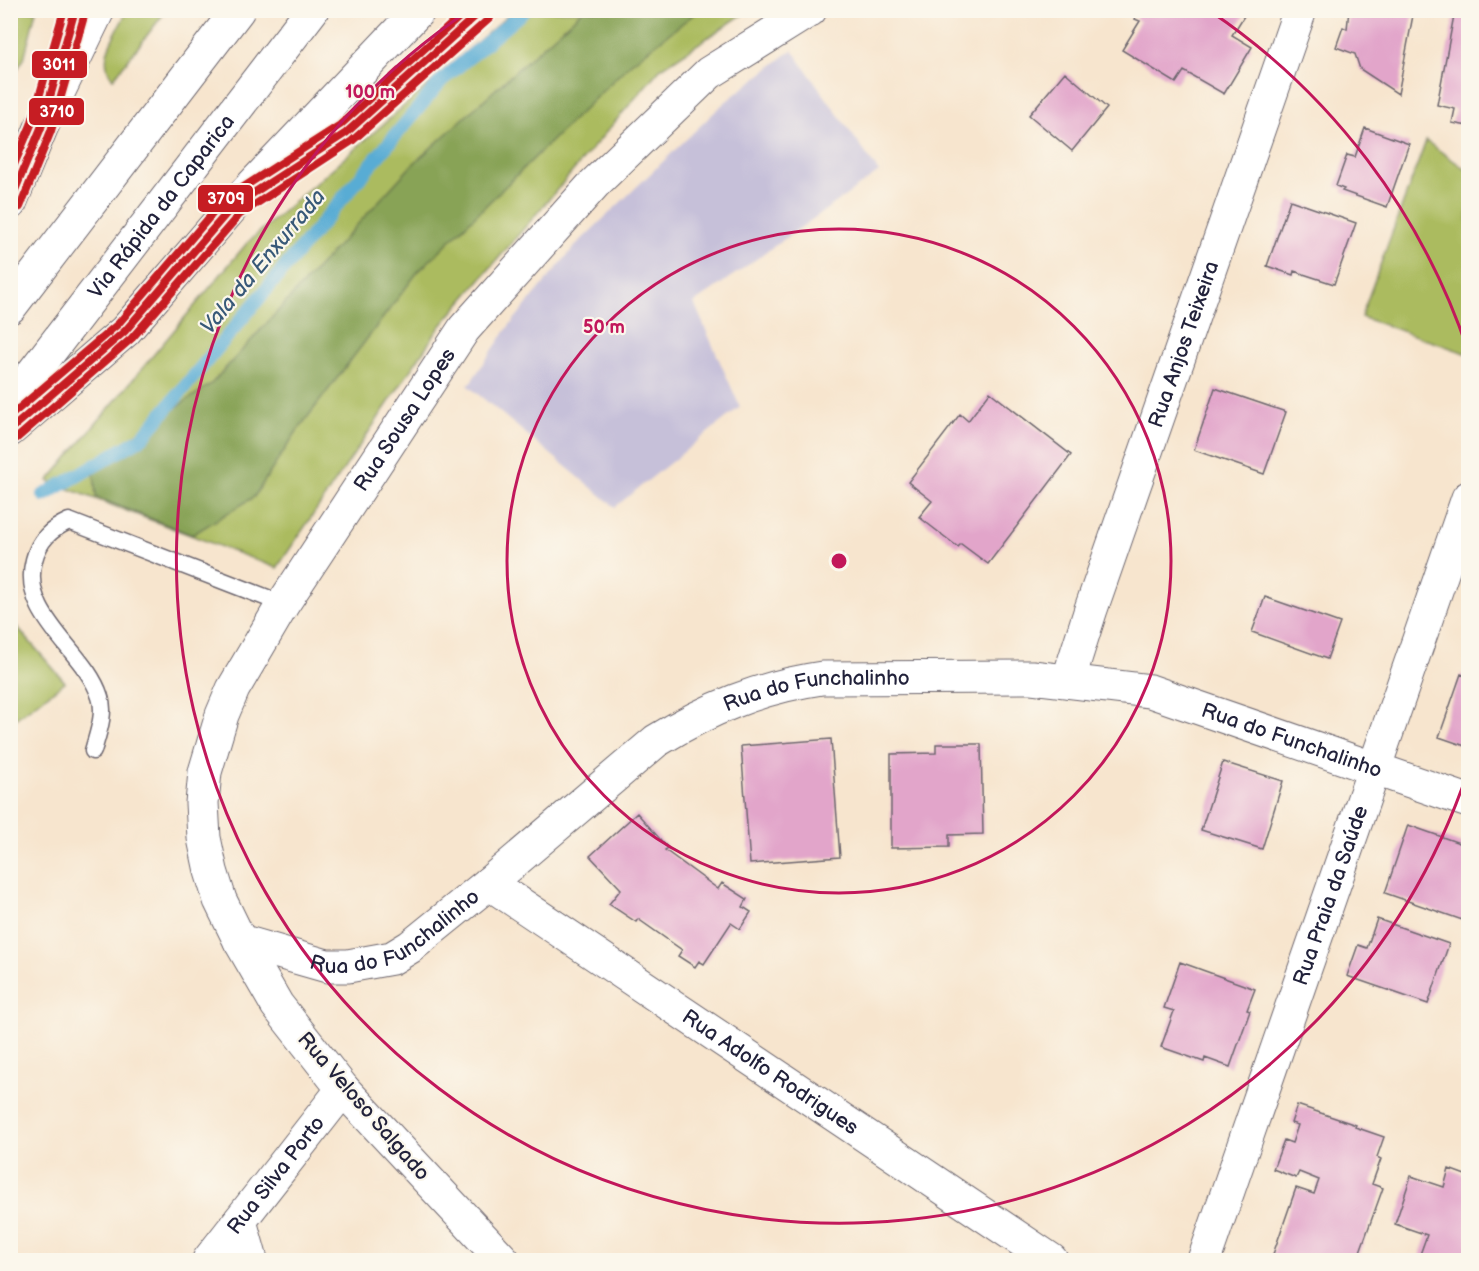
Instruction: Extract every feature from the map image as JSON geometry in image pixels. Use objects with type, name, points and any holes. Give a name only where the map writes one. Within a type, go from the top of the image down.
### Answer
[{"type":"main road","points":[[10,203],[41,128],[98,10]]},
{"type":"main road","points":[[10,308],[238,10]]},
{"type":"main road","name":"Via Rápida da Caparica","points":[[10,403],[312,10]]},
{"type":"main road","points":[[10,430],[124,331],[232,207],[419,10]]},
{"type":"main road","name":"Rua Sousa Lopes","points":[[240,941],[220,900],[204,838],[202,803],[205,772],[222,715],[233,689],[283,604],[464,329],[594,184],[710,73],[810,10]]},
{"type":"main road","name":"Rua Anjos Teixeira","points":[[1068,681],[1094,598],[1300,10]]},
{"type":"main road","name":"Rua Praia da Saúde","points":[[1204,1260],[1468,498]]},
{"type":"main road","name":"Rua do Funchalinho","points":[[240,941],[327,966],[372,963],[392,958],[410,947],[489,883],[656,741],[709,711],[762,690],[811,679],[852,676],[1032,677],[1150,691],[1468,801]]},
{"type":"main road","name":"Rua Adolfo Rodrigues","points":[[489,883],[1051,1260]]},
{"type":"main road","name":"Rua Veloso Salgado","points":[[240,941],[277,1005],[343,1089],[503,1260]]},
{"type":"main road","name":"Rua Silva Porto","points":[[209,1260],[343,1089]]},
{"type":"main road","points":[[240,1221],[251,1260]]},
{"type":"lane","points":[[41,128],[75,10]]},
{"type":"lane","points":[[232,207],[346,133],[483,10]]},
{"type":"lane","points":[[93,751],[99,729],[101,698],[50,624],[36,598],[31,571],[38,545],[55,527],[69,522],[283,604]]},
{"type":"shaded area","points":[[792,50],[879,172],[694,303],[740,407],[615,507],[468,386],[509,326],[575,246],[724,103]]},
{"type":"green space","points":[[11,10],[36,11],[24,59],[11,79]]},
{"type":"green space","points":[[583,10],[698,11],[630,64],[417,273],[297,431],[254,497],[192,535],[96,497],[93,463],[211,384],[412,165]]},
{"type":"green space","points":[[127,11],[166,11],[113,79],[108,71],[107,53]]},
{"type":"green space","points":[[513,11],[748,11],[660,69],[439,328],[277,568],[48,481],[247,243]]},
{"type":"green space","points":[[1426,141],[1468,171],[1468,354],[1361,317]]},
{"type":"green space","points":[[10,619],[65,682],[11,722],[10,722]]},
{"type":"building","points":[[1140,10],[1234,10],[1244,16],[1232,35],[1252,47],[1224,94],[1184,71],[1176,83],[1122,50],[1140,21],[1135,19]]},
{"type":"building","points":[[1349,10],[1414,10],[1398,94],[1360,69],[1355,54],[1336,47],[1343,27],[1347,29]]},
{"type":"building","points":[[1455,10],[1468,10],[1468,126],[1452,123],[1455,109],[1437,105]]},
{"type":"building","points":[[1065,72],[1107,108],[1072,151],[1029,115]]},
{"type":"building","points":[[1365,128],[1409,144],[1387,207],[1342,191],[1344,189],[1336,186],[1347,155],[1355,157]]},
{"type":"building","points":[[1290,200],[1356,223],[1334,284],[1294,271],[1293,275],[1267,266]]},
{"type":"building","points":[[1215,388],[1286,412],[1264,474],[1194,450]]},
{"type":"building","points":[[990,392],[1071,455],[988,564],[961,544],[958,547],[919,517],[932,501],[908,482],[960,414],[968,421]]},
{"type":"building","points":[[1265,597],[1340,623],[1327,659],[1252,632]]},
{"type":"building","points":[[1461,674],[1468,677],[1468,747],[1439,737]]},
{"type":"building","points":[[831,739],[840,857],[750,864],[741,746]]},
{"type":"building","points":[[936,744],[981,744],[983,834],[949,835],[949,847],[891,848],[891,754],[936,753]]},
{"type":"building","points":[[1223,762],[1283,781],[1262,849],[1201,830]]},
{"type":"building","points":[[637,813],[668,848],[665,850],[718,889],[722,883],[747,899],[743,907],[751,912],[740,929],[731,923],[704,964],[699,961],[695,967],[678,956],[682,950],[638,919],[636,922],[609,904],[621,889],[590,856]]},
{"type":"building","points":[[1408,825],[1468,846],[1468,922],[1385,893]]},
{"type":"building","points":[[1377,919],[1449,944],[1428,1004],[1347,976],[1358,945],[1367,948]]},
{"type":"building","points":[[1180,962],[1255,989],[1247,1010],[1250,1011],[1230,1067],[1205,1058],[1204,1062],[1161,1047],[1174,1011],[1164,1008]]},
{"type":"building","points":[[1297,1105],[1384,1137],[1377,1157],[1381,1159],[1372,1184],[1383,1188],[1357,1260],[1271,1260],[1296,1188],[1314,1194],[1319,1180],[1299,1172],[1296,1178],[1273,1169],[1284,1140],[1292,1143],[1298,1125],[1291,1123]]},
{"type":"building","points":[[1449,1169],[1468,1176],[1468,1260],[1418,1260],[1427,1235],[1395,1224],[1411,1176],[1444,1187]]},
{"type":"waterway","name":"Vala da Enxurrada","points":[[44,495],[142,438],[441,81],[525,10]]},
{"type":"transit line","name":"3709","points":[[10,174],[31,125],[64,10]]},
{"type":"transit line","name":"3011","points":[[10,202],[41,128],[75,10]]},
{"type":"transit line","name":"3709","points":[[10,416],[118,324],[225,199],[340,125],[467,10]]},
{"type":"transit line","name":"3011","points":[[10,430],[125,331],[232,207],[346,133],[482,10]]},
{"type":"transit line","name":"3710","points":[[20,207],[51,131],[85,13]]},
{"type":"transit line","name":"3710","points":[[17,438],[132,338],[239,215],[352,141],[490,18]]}]
